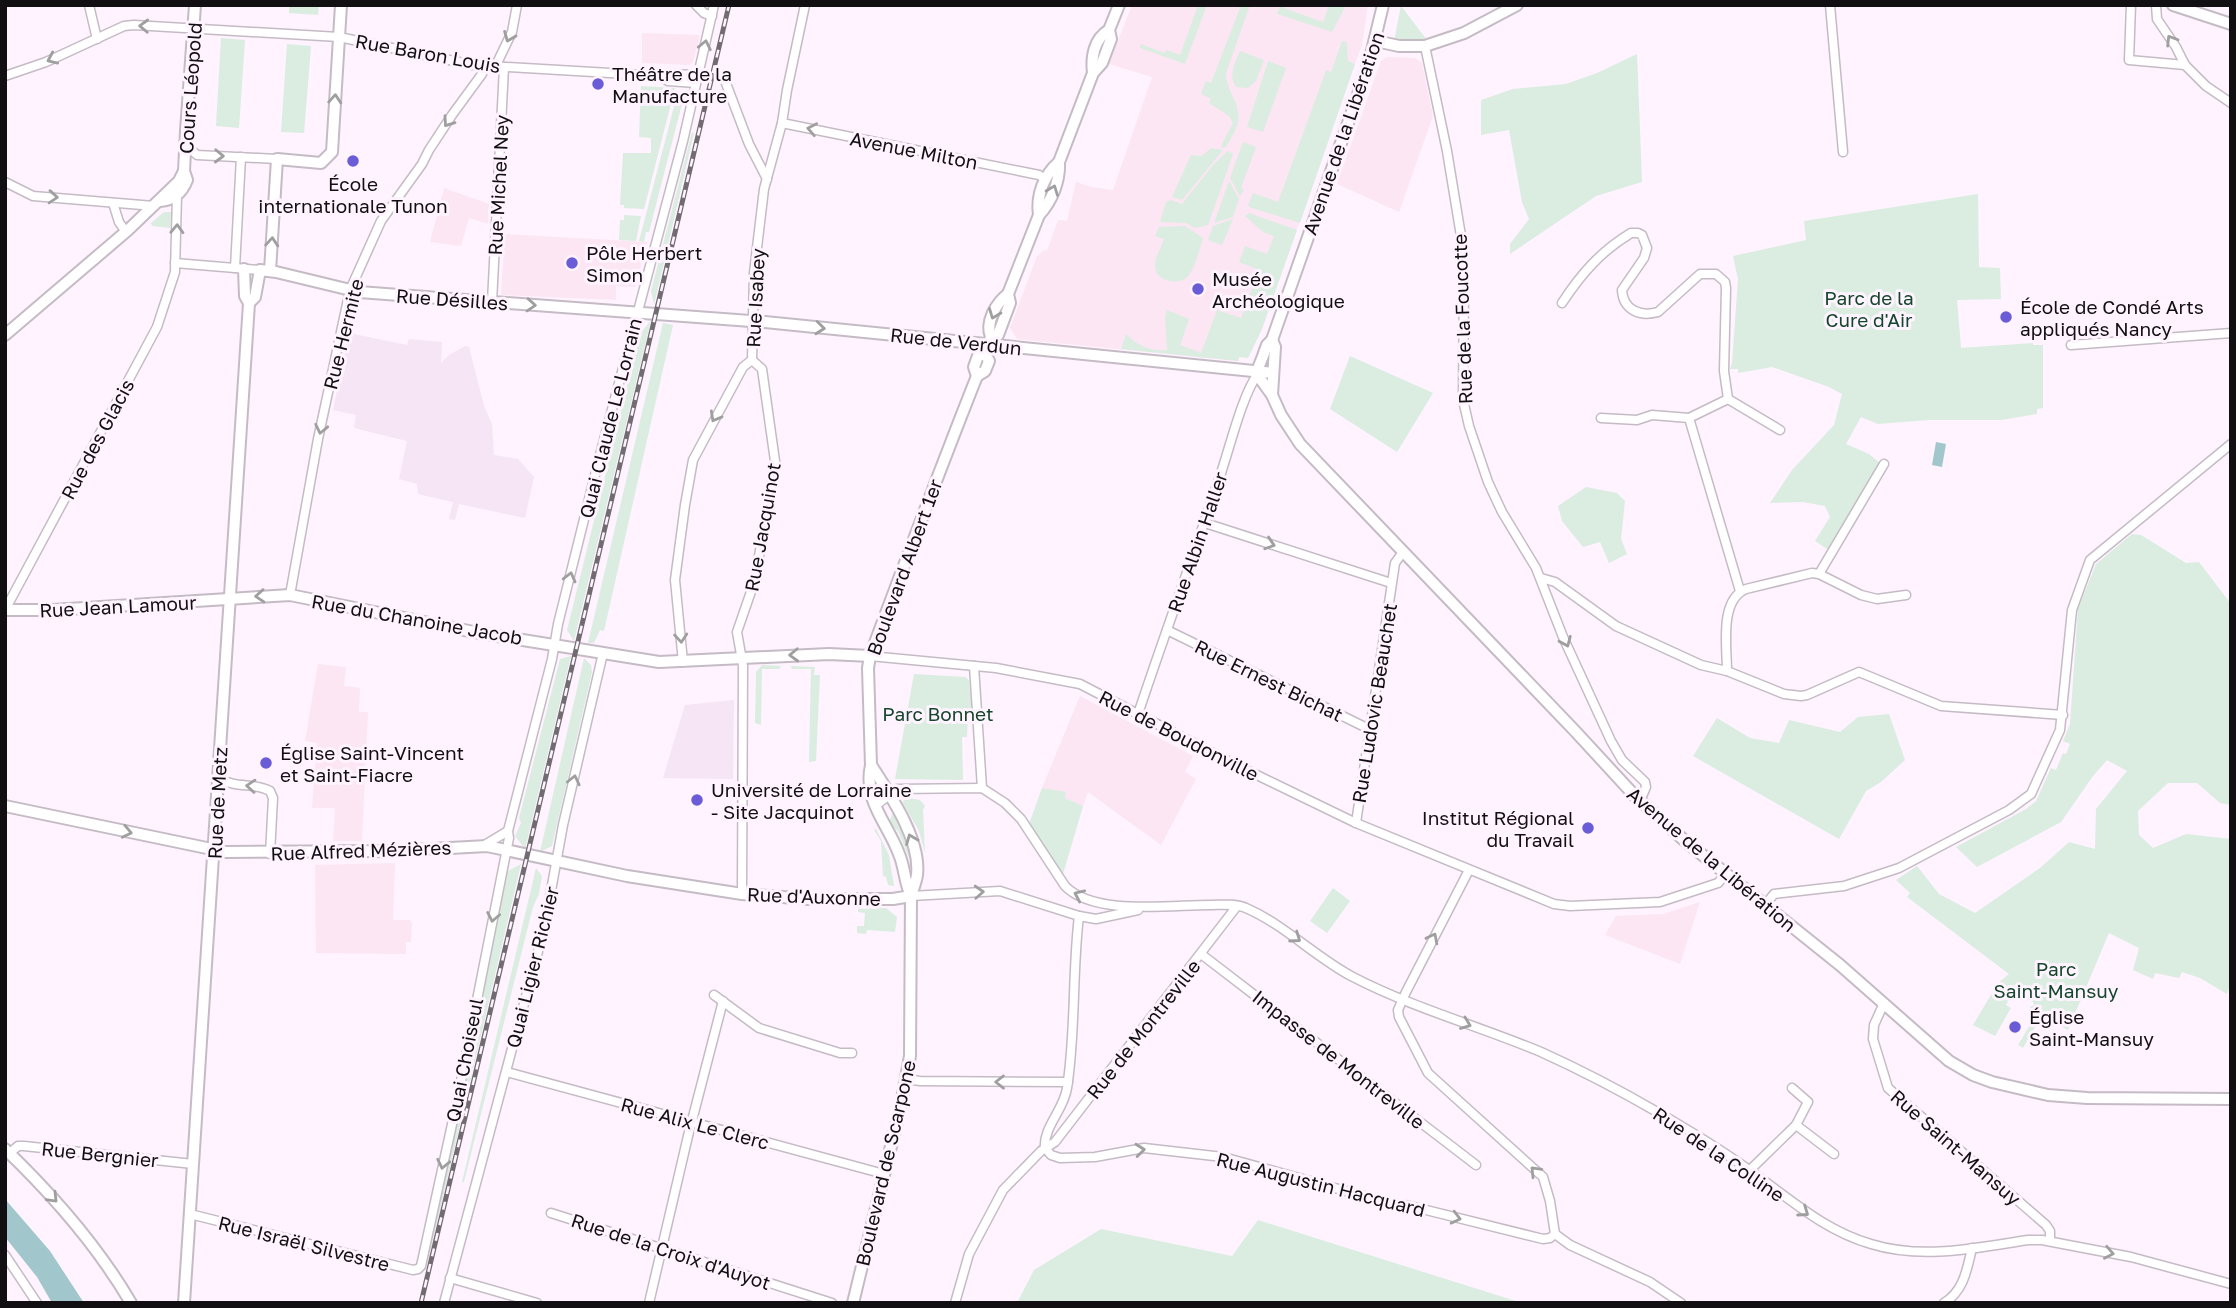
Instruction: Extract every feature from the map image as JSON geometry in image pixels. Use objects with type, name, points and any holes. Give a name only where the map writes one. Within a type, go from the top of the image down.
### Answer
[{"type":"main road","name":"Cours Léopold","points":[[177,195],[187,180],[184,168],[185,144],[195,5]]},
{"type":"main road","points":[[239,268],[249,303],[255,297],[265,271],[277,159],[321,163],[332,152],[341,5]]},
{"type":"main road","name":"Boulevard Albert 1er","points":[[911,896],[904,879],[901,857],[875,806],[868,780],[871,765],[868,685],[870,656],[976,376],[985,371],[989,361],[988,330],[992,318],[999,301],[1008,294],[1039,215],[1047,206],[1059,174],[1059,162],[1093,74],[1111,39],[1109,30],[1119,5]]},
{"type":"main road","name":"Avenue de la Libération","points":[[1383,5],[1376,41],[1259,372],[1263,384],[1300,444],[1640,801],[1884,1003],[1949,1061],[1992,1083],[2061,1097],[2231,1099]]},
{"type":"main road","points":[[1376,41],[1399,46],[1425,46],[1464,33],[1517,5]]},
{"type":"main road","points":[[2173,5],[2231,24]]},
{"type":"main road","name":"Boulevard Albert 1er","points":[[1039,215],[1037,201],[1045,179],[1059,162]]},
{"type":"main road","name":"Cours Léopold","points":[[5,335],[126,232],[179,181],[184,168]]},
{"type":"main road","points":[[157,203],[177,195]]},
{"type":"main road","name":"Rue Désilles","points":[[265,271],[350,290],[638,312]]},
{"type":"main road","name":"Rue de Metz","points":[[184,1303],[249,303]]},
{"type":"main road","name":"Rue de Verdun","points":[[638,312],[1273,373]]},
{"type":"main road","name":"Avenue de la Libération","points":[[1272,340],[1275,347],[1272,395]]},
{"type":"main road","name":"Rue du Chanoine Jacob","points":[[231,598],[290,595],[480,633],[603,653]]},
{"type":"main road","name":"Rue Jean Lamour","points":[[5,610],[52,610],[231,598]]},
{"type":"main road","name":"Rue de Boudonville","points":[[603,653],[659,662],[829,654],[870,656]]},
{"type":"main road","points":[[871,765],[890,795],[915,848],[917,877],[911,896]]},
{"type":"main road","name":"Rue Alfred Mézières","points":[[5,806],[215,851],[270,854],[483,846],[506,850]]},
{"type":"main road","name":"Rue d'Auxonne","points":[[506,850],[627,876],[742,894],[809,899],[892,899],[911,896]]},
{"type":"main road","name":"Boulevard de Scarpone","points":[[853,1303],[906,1079],[911,1033],[911,896]]},
{"type":"main road","points":[[7,1151],[64,1210],[96,1248],[131,1303]]},
{"type":"street","points":[[89,5],[97,38]]},
{"type":"street","points":[[501,67],[498,61],[512,32],[517,5]]},
{"type":"street","points":[[696,5],[712,16]]},
{"type":"street","name":"Quai Claude Le Lorrain","points":[[506,850],[508,831],[600,455],[667,204],[714,5]]},
{"type":"street","name":"Rue Isabey","points":[[683,662],[675,580],[693,460],[743,367],[752,360],[754,273],[760,215],[782,123],[805,5]]},
{"type":"street","points":[[1830,5],[1843,152]]},
{"type":"street","points":[[2130,5],[2129,60],[2185,65]]},
{"type":"street","points":[[2156,5],[2157,19],[2185,65],[2206,86],[2231,103]]},
{"type":"street","name":"Rue Baron Louis","points":[[5,76],[46,62],[130,25],[339,37],[484,66],[661,76],[669,74],[698,79]]},
{"type":"street","name":"Rue de la Foucotte","points":[[1425,46],[1447,151],[1462,242],[1464,410],[1488,482],[1502,512],[1541,578],[1563,637],[1611,741],[1622,760],[1645,782],[1646,787],[1640,801]]},
{"type":"street","name":"Rue Hermite","points":[[290,595],[318,439],[350,290],[382,221],[452,115],[482,75],[484,66]]},
{"type":"street","name":"Rue Michel Ney","points":[[492,302],[501,67]]},
{"type":"street","points":[[724,78],[749,144],[767,179]]},
{"type":"street","name":"Avenue Milton","points":[[782,123],[1039,175],[1045,179]]},
{"type":"street","points":[[185,144],[197,155],[277,159]]},
{"type":"street","points":[[184,168],[197,155]]},
{"type":"street","points":[[239,268],[241,157]]},
{"type":"street","points":[[5,182],[33,196],[113,203],[157,203]]},
{"type":"street","name":"Rue des Glacis","points":[[5,610],[157,327],[175,272],[177,195]]},
{"type":"street","points":[[113,203],[119,222],[126,232]]},
{"type":"street","points":[[1562,303],[1596,259],[1631,233],[1643,235],[1647,248],[1644,258],[1622,290],[1625,303],[1637,313],[1658,312],[1700,274],[1716,274],[1726,282],[1724,384],[1728,399],[1780,430]]},
{"type":"street","points":[[175,263],[265,271]]},
{"type":"street","points":[[2071,345],[2231,333]]},
{"type":"street","name":"Rue Jacquinot","points":[[742,894],[742,658],[737,632],[755,580],[775,461],[762,369],[752,360]]},
{"type":"street","name":"Rue Albin Haller","points":[[1138,714],[1253,379],[1259,372]]},
{"type":"street","points":[[1601,418],[1637,420],[1652,415],[1689,418],[1728,399]]},
{"type":"street","points":[[1689,418],[1740,591]]},
{"type":"street","points":[[1765,905],[1774,894],[1851,884],[1899,868],[2018,804],[2031,794],[2054,746],[2063,715],[2073,610],[2090,560],[2231,444]]},
{"type":"street","points":[[1819,574],[1884,464]]},
{"type":"street","points":[[1205,523],[1391,583]]},
{"type":"street","name":"Rue Ludovic Beauchet","points":[[1356,823],[1391,583],[1395,563],[1404,552]]},
{"type":"street","points":[[1727,671],[1728,611],[1731,601],[1740,591],[1812,573],[1861,595],[1877,599],[1906,595]]},
{"type":"street","points":[[1541,578],[1555,582],[1616,626],[1701,665],[1727,671],[1790,696],[1807,695],[1859,672],[1941,706],[2063,715]]},
{"type":"street","name":"Rue Ernest Bichat","points":[[1167,630],[1371,730]]},
{"type":"street","name":"Quai Ligier Richier","points":[[444,1303],[544,929],[603,653]]},
{"type":"street","name":"Rue de Boudonville","points":[[870,656],[974,666],[1074,682],[1356,823],[1554,904],[1570,906],[1660,902],[1718,883],[1726,874]]},
{"type":"street","points":[[974,666],[982,788]]},
{"type":"street","points":[[218,778],[231,785],[262,787],[270,791],[273,798],[270,854]]},
{"type":"street","points":[[875,806],[898,789],[982,788],[1005,803],[1021,819],[1068,890],[1088,899],[1145,908],[1237,906]]},
{"type":"street","points":[[483,846],[508,831]]},
{"type":"street","name":"Quai Choiseul","points":[[418,1269],[422,1263],[456,1105],[506,850]]},
{"type":"street","points":[[1469,870],[1403,999],[1398,1010],[1399,1017],[1428,1073],[1542,1177],[1550,1201],[1555,1234],[1570,1245],[1650,1282],[1681,1303]]},
{"type":"street","name":"Rue d'Auxonne","points":[[911,896],[999,891],[1096,919],[1145,908]]},
{"type":"street","points":[[1108,917],[1110,904]]},
{"type":"street","name":"Rue de la Colline","points":[[1237,906],[1270,920],[1353,977],[1561,1062],[1646,1105],[1750,1170],[1815,1220],[1838,1232],[1865,1242],[1920,1253],[2028,1240],[2050,1241],[2131,1257],[2231,1284]]},
{"type":"street","name":"Rue de Montreville","points":[[955,1303],[968,1254],[1003,1190],[1055,1142],[1237,906]]},
{"type":"street","points":[[1045,1149],[1046,1137],[1066,1095],[1073,1052],[1079,916]]},
{"type":"street","name":"Impasse de Montreville","points":[[1201,954],[1476,1165]]},
{"type":"street","points":[[714,995],[759,1028],[840,1053],[852,1053]]},
{"type":"street","points":[[649,1303],[691,1122],[723,1001]]},
{"type":"street","name":"Rue Saint-Mansuy","points":[[1884,1003],[1874,1025],[1873,1039],[1888,1088],[2046,1225],[2050,1231],[2050,1241]]},
{"type":"street","name":"Rue Alix Le Clerc","points":[[507,1072],[884,1174]]},
{"type":"street","points":[[906,1079],[1068,1082]]},
{"type":"street","points":[[1750,1170],[1797,1125],[1808,1102],[1792,1088]]},
{"type":"street","points":[[1797,1125],[1835,1154]]},
{"type":"street","name":"Rue Bergnier","points":[[7,1151],[24,1146],[194,1164]]},
{"type":"street","name":"Rue Augustin Hacquard","points":[[1045,1149],[1060,1158],[1095,1157],[1144,1148],[1223,1157],[1389,1203],[1543,1239],[1555,1234]]},
{"type":"street","name":"Rue de la Croix d'Auyot","points":[[551,1213],[832,1303]]},
{"type":"street","name":"Rue Israël Silvestre","points":[[190,1214],[413,1270],[418,1269]]},
{"type":"street","points":[[1947,1301],[1958,1291],[1964,1279],[1972,1248]]},
{"type":"street","points":[[5,1255],[37,1303]]},
{"type":"street","points":[[450,1278],[537,1303]]},
{"type":"shaded area","points":[[1132,5],[1368,5],[1362,45],[1262,329],[1248,358],[1239,357],[1238,361],[1017,339],[1010,328],[1037,256],[1044,250],[1047,251],[1058,220],[1067,221],[1076,182],[1113,190],[1152,77],[1109,64]]},
{"type":"shaded area","points":[[642,33],[700,35],[693,62],[690,65],[642,63]]},
{"type":"shaded area","points":[[1387,57],[1415,58],[1422,63],[1433,116],[1399,212],[1337,184],[1381,61]]},
{"type":"shaded area","points":[[444,188],[489,204],[488,224],[469,218],[461,246],[430,242]]},
{"type":"shaded area","name":"Pôle Herbert Simon","points":[[505,234],[647,242],[635,287],[616,286],[616,300],[501,295]]},
{"type":"shaded area","points":[[349,333],[407,345],[409,339],[442,342],[441,363],[449,355],[465,346],[469,347],[484,406],[492,424],[494,455],[518,459],[534,477],[525,518],[459,504],[455,520],[449,519],[453,502],[418,494],[417,484],[399,479],[407,441],[354,428],[356,415],[333,410]]},
{"type":"shaded area","points":[[318,664],[346,667],[344,686],[360,688],[359,712],[368,712],[362,841],[333,841],[335,808],[312,808],[317,743],[305,741]]},
{"type":"shaded area","points":[[1080,696],[1193,756],[1185,772],[1196,779],[1161,845],[1088,792],[1083,806],[1065,798],[1066,793],[1042,788]]},
{"type":"shaded area","points":[[734,700],[733,779],[663,778],[685,705]]},
{"type":"shaded area","points":[[395,863],[393,920],[410,920],[412,923],[411,942],[406,942],[406,954],[316,953],[315,865]]},
{"type":"shaded area","points":[[1700,902],[1680,964],[1605,935],[1616,916],[1663,914]]},
{"type":"green space","points":[[289,5],[319,5],[318,15],[289,13]]},
{"type":"green space","points":[[1198,5],[1207,5],[1185,64],[1140,48],[1141,44],[1164,53],[1167,50],[1180,55]]},
{"type":"green space","points":[[1233,5],[1250,5],[1226,73],[1227,84],[1238,110],[1238,122],[1226,147],[1222,148],[1233,123],[1229,116],[1209,103],[1211,99],[1201,94],[1206,81],[1211,83],[1240,8]]},
{"type":"green space","points":[[1281,5],[1323,22],[1329,5],[1346,5],[1332,32],[1277,14]]},
{"type":"green space","points":[[1401,6],[1427,40],[1394,41]]},
{"type":"green space","points":[[221,38],[245,40],[239,128],[216,126]]},
{"type":"green space","points":[[1342,41],[1347,42],[1348,61],[1355,64],[1300,223],[1249,207],[1253,193],[1278,202],[1326,70],[1331,72]]},
{"type":"green space","points":[[287,44],[311,46],[304,133],[281,132]]},
{"type":"green space","points":[[1240,51],[1264,60],[1256,81],[1248,88],[1236,87],[1233,78],[1233,69]]},
{"type":"green space","points":[[1637,54],[1642,182],[1596,196],[1510,254],[1510,244],[1529,219],[1522,202],[1509,130],[1481,135],[1481,100],[1513,89],[1566,84]]},
{"type":"green space","points":[[1268,61],[1286,68],[1263,132],[1247,127]]},
{"type":"green space","points":[[641,86],[675,88],[644,209],[624,208],[624,205],[620,205],[623,153],[651,153],[651,138],[639,137]]},
{"type":"green space","points":[[677,95],[684,96],[649,232],[646,232],[644,242],[639,241]]},
{"type":"green space","points":[[692,132],[694,133],[654,305],[651,291]]},
{"type":"green space","points":[[1243,142],[1256,147],[1240,196],[1230,178]]},
{"type":"green space","points":[[1211,148],[1223,150],[1182,200],[1172,197],[1191,155],[1202,156]]},
{"type":"green space","points":[[1228,151],[1233,154],[1208,225],[1195,228],[1186,223],[1160,222],[1166,202],[1171,200],[1182,204],[1213,165]]},
{"type":"green space","points":[[1229,181],[1239,199],[1233,217],[1214,223]]},
{"type":"green space","name":"Parc de la Cure d'Air","points":[[1978,194],[1979,267],[2000,268],[2001,299],[1957,300],[1961,348],[2033,343],[2043,345],[2043,408],[2037,409],[2037,414],[2001,420],[1929,420],[1878,424],[1861,417],[1846,444],[1869,454],[1881,464],[1830,551],[1815,541],[1830,517],[1825,506],[1803,502],[1770,503],[1792,470],[1834,425],[1842,394],[1772,367],[1738,373],[1738,369],[1730,369],[1738,279],[1733,256],[1806,240],[1804,221]]},
{"type":"green space","points":[[164,212],[171,212],[170,228],[152,226],[151,223]]},
{"type":"green space","points":[[1249,213],[1297,230],[1262,329],[1248,358],[1239,357],[1238,361],[1121,349],[1126,334],[1144,347],[1167,350],[1167,310],[1189,319],[1180,345],[1201,353],[1217,310],[1241,318],[1259,270],[1239,262],[1245,246],[1267,254],[1274,236],[1263,232],[1245,216]]},
{"type":"green space","points":[[624,215],[641,216],[636,241],[619,240],[620,220],[624,220]]},
{"type":"green space","points":[[1233,219],[1222,245],[1208,240],[1213,226]]},
{"type":"green space","points":[[1185,226],[1203,238],[1197,257],[1186,278],[1166,280],[1158,275],[1155,267],[1164,239],[1155,236],[1159,227]]},
{"type":"green space","points":[[651,320],[574,641],[567,630],[640,334]]},
{"type":"green space","points":[[663,323],[673,325],[604,631],[600,630],[594,643],[588,643]]},
{"type":"green space","points":[[1350,356],[1433,393],[1397,452],[1330,409]]},
{"type":"green space","points":[[1586,487],[1617,493],[1625,501],[1621,539],[1627,554],[1609,563],[1600,542],[1583,547],[1562,521],[1558,506]]},
{"type":"green space","name":"Parc Saint-Mansuy","points":[[2132,534],[2141,535],[2186,563],[2199,562],[2231,604],[2231,805],[2220,803],[2197,783],[2168,783],[2138,811],[2139,835],[2153,848],[2186,834],[2231,839],[2231,982],[2227,994],[2200,978],[2182,972],[2179,978],[2155,973],[2153,979],[2133,970],[2139,948],[2109,933],[2068,1030],[2041,1016],[2023,1048],[2018,1045],[2033,1020],[2028,1017],[2033,1002],[2011,995],[2006,1005],[2011,1008],[1995,1036],[1973,1025],[1998,983],[2009,974],[1907,897],[1910,893],[1896,880],[1917,866],[1939,894],[1975,913],[2040,868],[2069,842],[2095,849],[2096,809],[2127,771],[2107,760],[2061,822],[1977,867],[1956,847],[2036,801],[2051,768],[2056,770],[2063,753],[2066,754],[2070,744],[2063,741],[2070,724],[2078,609],[2096,564]]},
{"type":"green space","points":[[571,656],[525,849],[515,836],[521,823],[519,818],[560,659]]},
{"type":"green space","points":[[584,658],[591,665],[592,672],[552,846],[540,852]]},
{"type":"green space","points":[[762,665],[781,666],[779,669],[762,669],[761,725],[755,723],[756,672]]},
{"type":"green space","points":[[791,666],[815,667],[814,675],[820,675],[816,761],[809,762],[811,669],[792,669]]},
{"type":"green space","name":"Parc Bonnet","points":[[914,674],[966,677],[969,681],[972,713],[968,713],[967,737],[962,737],[963,780],[895,779]]},
{"type":"green space","points":[[1889,714],[1905,760],[1881,782],[1866,791],[1839,839],[1693,756],[1717,718],[1750,738],[1779,743],[1789,720],[1840,732],[1858,717]]},
{"type":"green space","points":[[1042,788],[1066,792],[1065,798],[1083,806],[1063,874],[1029,824]]},
{"type":"green space","points":[[904,797],[920,800],[925,806],[925,853],[919,831],[903,803]]},
{"type":"green space","points":[[893,812],[909,844],[912,865],[898,831],[889,823]]},
{"type":"green space","points":[[876,829],[889,855],[894,886],[888,885],[886,877],[883,876],[881,841],[874,830]]},
{"type":"green space","points":[[521,864],[427,1266],[506,872]]},
{"type":"green space","points":[[536,868],[542,876],[539,894],[533,907],[462,1182]]},
{"type":"green space","points":[[1333,888],[1350,901],[1327,933],[1310,921]]},
{"type":"green space","points":[[886,908],[897,917],[895,932],[867,930],[866,934],[857,933],[857,926],[864,926],[865,913],[858,912],[858,909]]},
{"type":"green space","points":[[1258,1220],[1522,1303],[1017,1303],[1034,1270],[1101,1229],[1232,1256]]},
{"type":"water","points":[[1936,442],[1946,444],[1942,467],[1932,465]]},
{"type":"water","points":[[5,1199],[50,1251],[84,1303],[52,1303],[37,1277],[5,1237]]},
{"type":"railway","points":[[421,1303],[729,5]]},
{"type":"place","name":"Théâtre de la Manufacture","points":[[598,84]]},
{"type":"place","name":"École internationale Tunon","points":[[353,161]]},
{"type":"place","name":"Pôle Herbert Simon","points":[[572,263]]},
{"type":"place","name":"Musée Archéologique","points":[[1198,289]]},
{"type":"place","name":"École de Condé Arts appliqués Nancy","points":[[2006,317]]},
{"type":"place","name":"Église Saint-Vincent et Saint-Fiacre","points":[[266,763]]},
{"type":"place","name":"Université de Lorraine - Site Jacquinot","points":[[697,800]]},
{"type":"place","name":"Institut Régional du Travail","points":[[1588,828]]},
{"type":"place","name":"Église Saint-Mansuy","points":[[2015,1027]]}]
